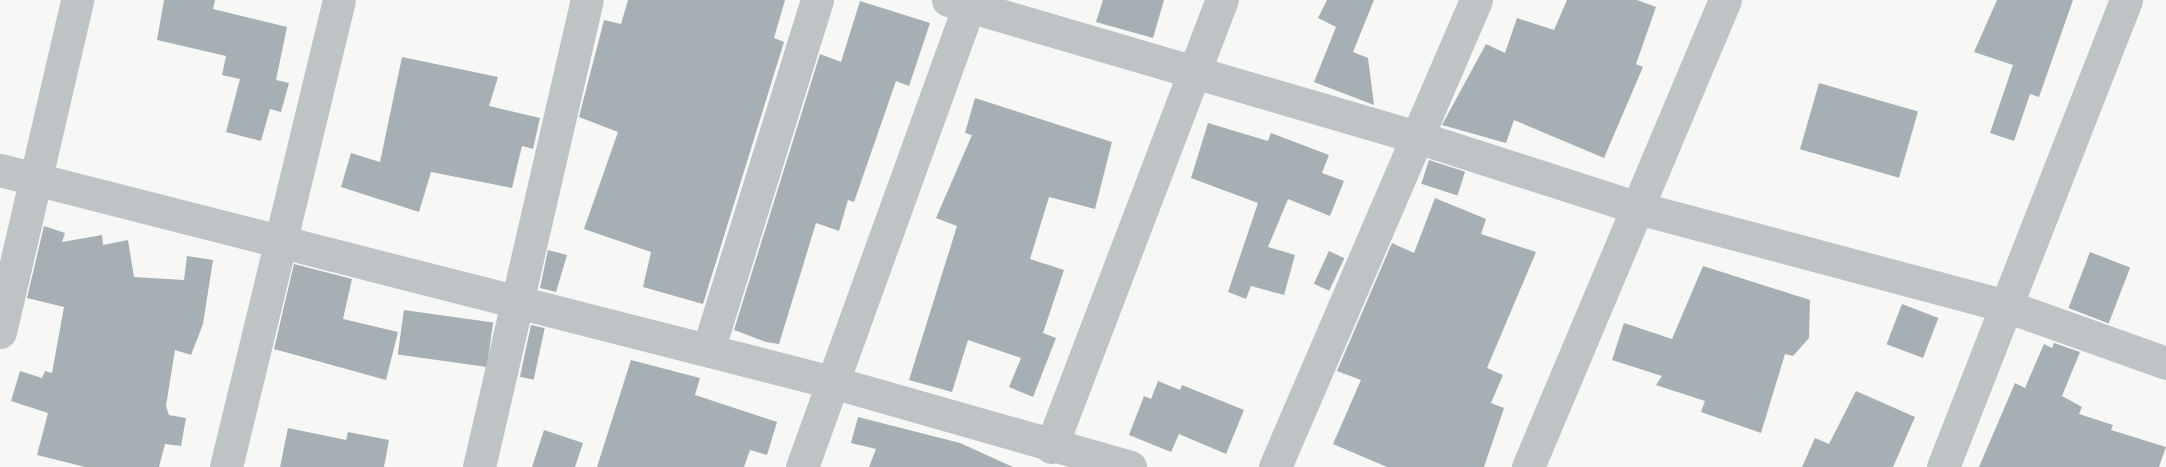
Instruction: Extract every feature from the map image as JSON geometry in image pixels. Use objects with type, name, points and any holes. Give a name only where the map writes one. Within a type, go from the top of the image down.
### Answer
[{"type":"street","points":[[0,332],[39,180],[77,0]]},
{"type":"street","points":[[226,467],[339,0]]},
{"type":"street","points":[[479,467],[587,0]]},
{"type":"street","points":[[708,350],[816,0]]},
{"type":"street","points":[[1051,447],[1221,0]]},
{"type":"street","points":[[1275,467],[1414,136],[1476,0]]},
{"type":"street","points":[[1528,467],[1725,0]]},
{"type":"street","points":[[1943,467],[2126,0]]},
{"type":"street","points":[[802,467],[962,2],[1193,74],[1414,136],[1638,208],[2006,306],[2166,363]]},
{"type":"street","points":[[0,170],[280,238],[518,306],[708,350],[831,382],[1051,447],[1130,467]]},
{"type":"building","points":[[164,0],[215,0],[213,9],[287,27],[276,80],[289,83],[281,112],[270,109],[261,141],[226,132],[240,79],[222,75],[226,56],[157,40]]},
{"type":"building","points":[[628,0],[785,0],[774,38],[784,42],[703,304],[643,287],[651,252],[584,229],[618,132],[579,117],[604,20],[621,24]]},
{"type":"building","points":[[1103,0],[1164,0],[1153,38],[1096,22]]},
{"type":"building","points":[[1327,0],[1374,0],[1353,52],[1368,58],[1374,105],[1314,82],[1336,27],[1318,18]]},
{"type":"building","points":[[1567,0],[1637,0],[1656,7],[1636,64],[1643,67],[1604,158],[1514,120],[1506,143],[1442,125],[1486,44],[1505,53],[1517,18],[1554,30]]},
{"type":"building","points":[[1997,0],[2073,0],[2039,97],[2030,94],[2014,141],[1990,133],[2013,65],[1974,52]]},
{"type":"building","points":[[860,1],[930,23],[909,86],[896,81],[854,202],[848,200],[839,231],[816,223],[779,344],[766,342],[734,330],[820,54],[841,62]]},
{"type":"building","points":[[402,57],[498,77],[489,106],[540,118],[533,149],[522,146],[512,188],[431,172],[419,212],[341,187],[351,153],[380,162]]},
{"type":"building","points":[[1819,83],[1918,111],[1899,178],[1800,149]]},
{"type":"building","points":[[975,98],[1112,142],[1095,209],[1049,197],[1030,259],[1064,270],[1043,333],[1056,338],[1033,397],[1009,387],[1021,358],[968,340],[952,392],[909,380],[957,226],[936,218],[972,135],[965,133]]},
{"type":"building","points":[[1208,123],[1268,141],[1271,133],[1329,155],[1322,173],[1344,181],[1330,216],[1288,199],[1268,247],[1295,255],[1284,295],[1251,286],[1246,299],[1228,292],[1258,203],[1191,178]]},
{"type":"building","points":[[1429,160],[1465,172],[1457,196],[1421,184]]},
{"type":"building","points":[[1435,198],[1486,219],[1481,234],[1536,252],[1487,368],[1503,375],[1491,403],[1504,408],[1484,467],[1387,467],[1333,444],[1361,380],[1337,371],[1392,243],[1414,253]]},
{"type":"building","points":[[44,226],[65,233],[62,242],[102,235],[103,245],[128,240],[134,277],[184,280],[187,256],[213,260],[203,324],[191,355],[175,350],[166,406],[169,415],[186,418],[181,446],[165,444],[159,467],[85,467],[37,455],[48,413],[11,401],[20,371],[42,378],[45,371],[52,373],[64,307],[27,298]]},
{"type":"building","points":[[548,250],[567,255],[556,292],[540,288]]},
{"type":"building","points":[[1329,251],[1344,258],[1329,291],[1314,284]]},
{"type":"building","points":[[2090,252],[2130,267],[2109,323],[2068,308]]},
{"type":"building","points":[[294,264],[352,279],[343,319],[398,332],[386,380],[274,349]]},
{"type":"building","points":[[1703,266],[1810,300],[1809,338],[1793,356],[1785,354],[1761,433],[1701,412],[1705,401],[1656,385],[1662,376],[1612,360],[1624,323],[1672,339]]},
{"type":"building","points":[[1902,304],[1938,318],[1923,358],[1887,344]]},
{"type":"building","points":[[404,310],[493,323],[487,367],[398,355]]},
{"type":"building","points":[[531,325],[545,328],[534,380],[520,377]]},
{"type":"building","points":[[2054,343],[2080,352],[2062,396],[2082,407],[2079,414],[2113,425],[2111,430],[2166,447],[2159,467],[1979,467],[2015,383],[2025,388],[2044,344],[2052,348]]},
{"type":"building","points":[[631,360],[700,378],[695,395],[777,422],[767,455],[750,450],[744,467],[597,467]]},
{"type":"building","points":[[1158,381],[1180,390],[1182,385],[1244,410],[1226,454],[1179,434],[1171,452],[1129,435],[1144,396],[1151,399]]},
{"type":"building","points":[[1856,391],[1915,417],[1893,467],[1802,467],[1815,438],[1829,444]]},
{"type":"building","points":[[858,417],[960,443],[1013,467],[869,467],[876,449],[851,443]]},
{"type":"building","points":[[288,428],[346,440],[348,432],[389,440],[384,467],[280,467]]},
{"type":"building","points":[[544,430],[583,443],[575,467],[532,467]]}]
